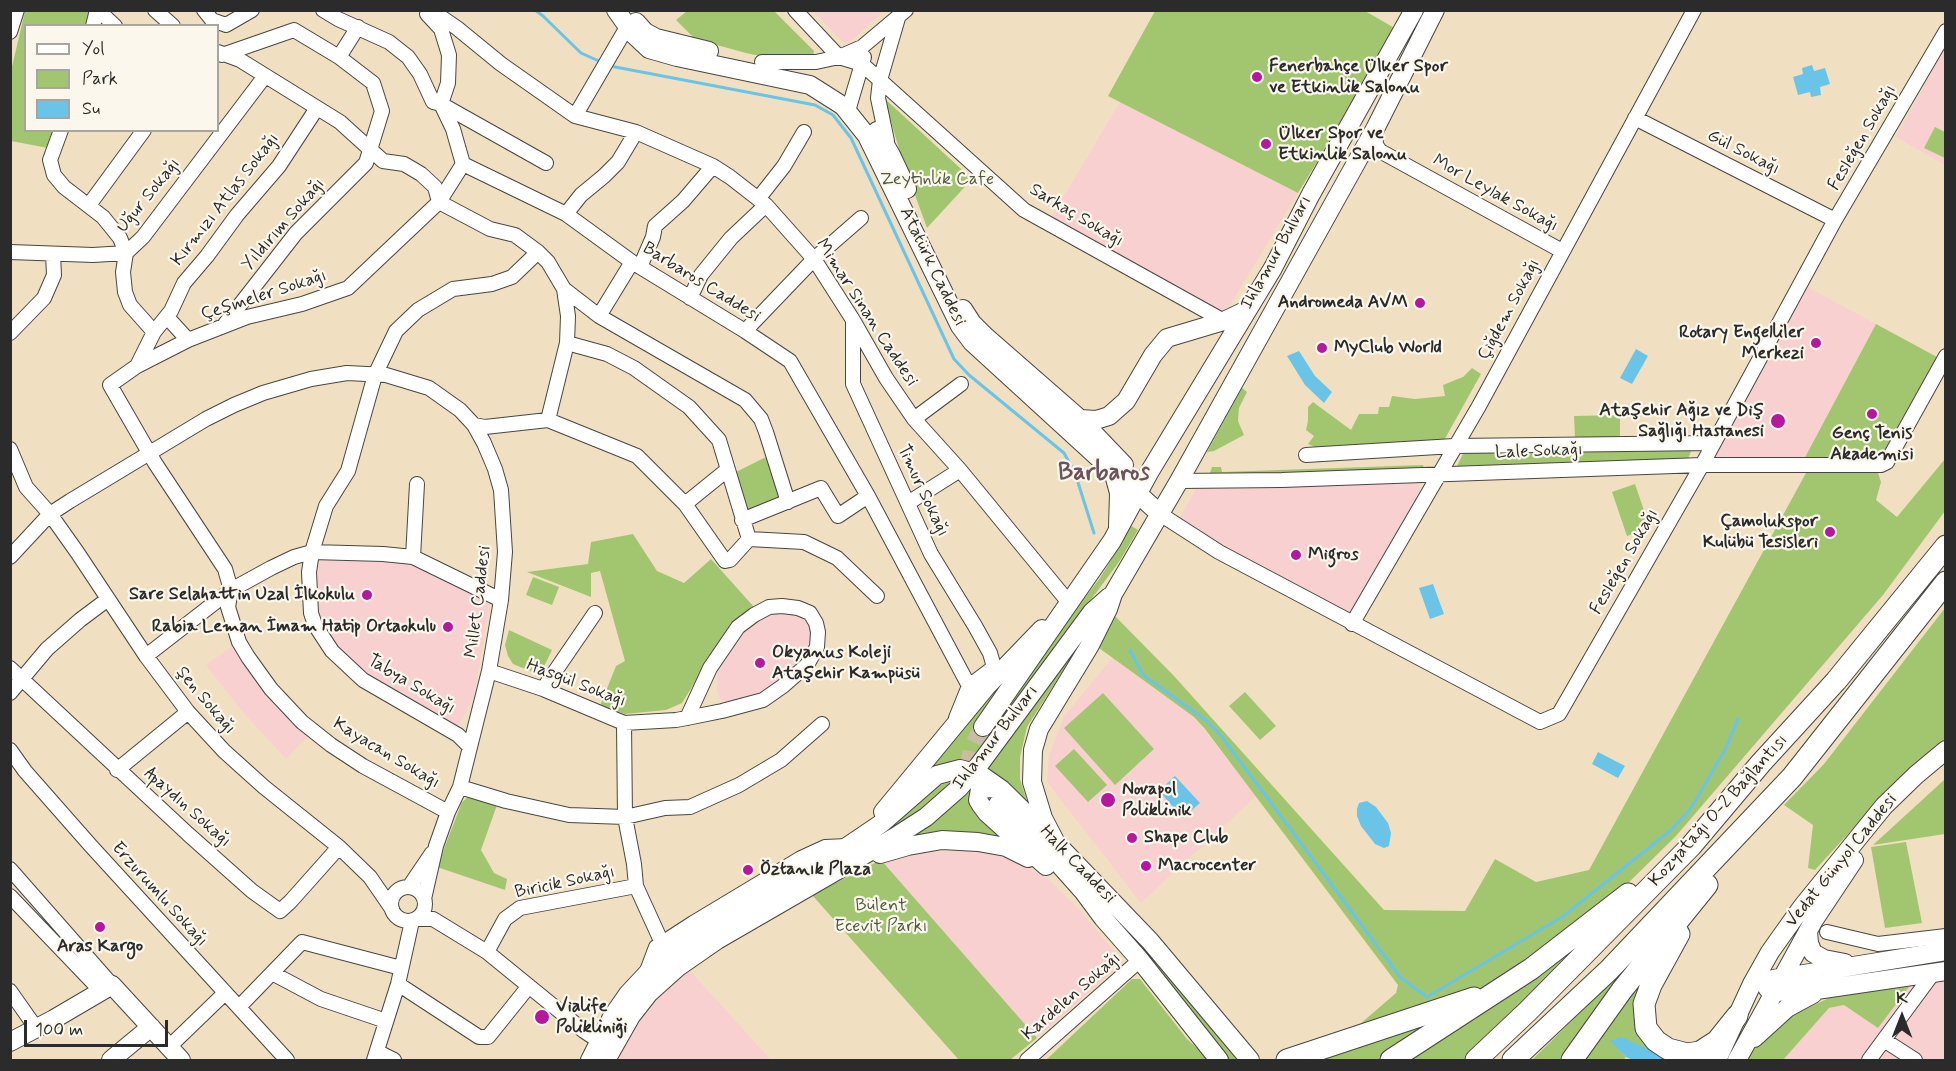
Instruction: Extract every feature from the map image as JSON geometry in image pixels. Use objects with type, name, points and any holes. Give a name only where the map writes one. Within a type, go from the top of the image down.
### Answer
[{"type":"highway","name":"Kozyatağı O-2 Bağlantısı","points":[[1476,1060],[1528,1011],[1691,846],[1836,681],[1946,546]]},
{"type":"highway","name":"Kozyatağı O-2 Bağlantısı","points":[[1513,1060],[1609,970],[1792,777],[1946,582]]},
{"type":"highway","points":[[1390,1060],[1531,969],[1625,897],[1761,764]]},
{"type":"highway","points":[[1572,1060],[1629,981],[1792,777]]},
{"type":"highway","points":[[1722,867],[1666,956],[1651,985],[1644,1004],[1644,1015],[1646,1028],[1656,1041],[1668,1049],[1687,1054],[1700,1052],[1717,1041],[1737,1016]]},
{"type":"highway","points":[[1291,1059],[1477,997],[1531,969]]},
{"type":"main road","name":"Atatürk Caddesi","points":[[616,10],[656,38],[762,62],[800,72],[827,83],[874,126],[891,155],[964,312],[972,323],[1142,473]]},
{"type":"main road","name":"Ihlamur Bulvarı","points":[[1139,495],[1142,473],[1273,268],[1311,194],[1414,10]]},
{"type":"main road","name":"Ihlamur Bulvarı","points":[[1056,843],[1043,818],[1032,782],[1033,750],[1039,729],[1090,645],[1113,594],[1179,481],[1375,129],[1435,10]]},
{"type":"main road","name":"Atatürk Caddesi","points":[[630,19],[641,43],[649,49],[810,86],[850,106],[960,326],[972,342],[1160,514]]},
{"type":"main road","points":[[1080,419],[1096,420],[1109,416],[1126,401],[1160,345],[1167,338],[1224,321],[1245,311]]},
{"type":"main road","points":[[1112,470],[1119,493],[1118,531]]},
{"type":"main road","points":[[983,727],[1070,604],[1139,495]]},
{"type":"main road","name":"Ihlamur Bulvarı","points":[[853,853],[926,817],[959,788],[1092,612],[1113,594]]},
{"type":"main road","points":[[873,829],[904,785],[998,669],[1070,604]]},
{"type":"main road","name":"Vedat Günyol Caddesi","points":[[1768,984],[1770,951],[1802,907],[1884,806],[1946,750]]},
{"type":"main road","name":"Vedat Günyol Caddesi","points":[[1768,984],[1808,931],[1841,877],[1878,827],[1919,782],[1946,759]]},
{"type":"main road","points":[[606,1060],[631,1016],[649,993],[678,967],[853,853],[873,829],[937,775],[960,769],[972,772]]},
{"type":"main road","name":"Halk Caddesi","points":[[972,772],[981,775],[1000,797],[1056,843],[1150,941],[1250,1060]]},
{"type":"main road","points":[[1103,918],[987,813],[978,800],[980,789],[990,788],[1000,797],[1083,891],[1220,1060]]},
{"type":"main road","points":[[590,1060],[628,994],[646,973],[674,950],[723,916],[802,874],[853,853],[942,840],[978,842],[1006,847],[1049,868]]},
{"type":"main road","points":[[1808,931],[1813,953],[1824,960],[1862,964]]},
{"type":"main road","points":[[1717,1060],[1737,1016],[1768,984],[1862,964],[1946,951]]},
{"type":"main road","points":[[1768,984],[1796,993],[1940,972]]},
{"type":"main road","points":[[1739,1055],[1768,984]]},
{"type":"main road","points":[[10,1041],[107,988],[167,1054],[181,1060]]},
{"type":"main road","points":[[1739,1055],[1787,1008],[1820,991]]},
{"type":"main road","points":[[111,1060],[147,1031]]},
{"type":"street","points":[[10,33],[17,10]]},
{"type":"street","points":[[97,10],[113,24]]},
{"type":"street","points":[[155,10],[171,24]]},
{"type":"street","points":[[204,10],[212,20],[226,25],[252,10]]},
{"type":"street","points":[[324,10],[338,19],[389,42],[408,57],[420,74],[433,102],[441,104],[546,164]]},
{"type":"street","points":[[423,10],[441,29],[449,55],[448,83],[441,104],[453,129],[463,164]]},
{"type":"street","name":"Mimar Sinan Caddesi","points":[[431,10],[574,116],[636,132],[712,166],[762,202],[814,259],[886,378],[914,419],[960,470],[1070,604]]},
{"type":"street","points":[[795,10],[839,57]]},
{"type":"street","name":"Çiğdem Sokağı","points":[[1352,624],[1479,406],[1694,10]]},
{"type":"street","points":[[762,62],[816,62],[839,57],[862,47],[902,14]]},
{"type":"street","points":[[891,155],[882,124],[878,98],[880,80],[902,14]]},
{"type":"street","points":[[574,116],[630,19]]},
{"type":"street","points":[[339,57],[358,27]]},
{"type":"street","name":"Yıldırım Sokağı","points":[[220,55],[294,30],[313,44],[339,57],[373,83],[382,111],[366,163],[296,233],[224,326]]},
{"type":"street","name":"Fesleğen Sokağı","points":[[1160,514],[1219,552],[1540,722],[1559,714],[1701,465],[1835,220],[1946,32]]},
{"type":"street","points":[[850,106],[870,41]]},
{"type":"street","points":[[220,55],[240,60],[340,122],[383,160],[404,164],[421,174],[435,187],[439,202],[490,229],[515,235],[548,262],[564,290],[568,316],[567,343],[548,420]]},
{"type":"street","name":"Sarkaç Sokağı","points":[[839,57],[862,64],[1024,210],[1224,321]]},
{"type":"street","name":"Uğur Sokağı","points":[[126,253],[142,237],[265,76]]},
{"type":"street","name":"Kırmızı Atlas Sokağı","points":[[137,366],[154,332],[166,317],[184,283],[279,166],[317,108]]},
{"type":"street","name":"Gül Sokağı","points":[[1635,118],[1835,220]]},
{"type":"street","name":"Mor Leylak Sokağı","points":[[1375,129],[1376,145],[1380,151],[1562,250]]},
{"type":"street","points":[[62,132],[50,160],[54,175],[64,187],[89,205],[120,238],[126,253],[123,272],[125,292],[130,306],[154,332]]},
{"type":"street","points":[[89,205],[143,132]]},
{"type":"street","points":[[566,214],[581,195],[618,162],[636,132]]},
{"type":"street","points":[[690,298],[701,275],[762,202],[804,132]]},
{"type":"street","name":"Çeşmeler Sokağı","points":[[149,452],[110,385],[137,366],[188,340],[247,317],[302,304],[348,288],[439,202],[463,164]]},
{"type":"street","name":"Barbaros Caddesi","points":[[463,164],[566,214],[636,264],[790,361],[868,496],[969,686]]},
{"type":"street","points":[[599,316],[653,237],[655,226],[683,201],[712,166]]},
{"type":"street","points":[[745,331],[814,259],[861,218]]},
{"type":"street","points":[[10,252],[93,255],[126,253]]},
{"type":"street","name":"Tabya Sokağı","points":[[470,747],[458,735],[363,680],[332,651],[319,632],[311,613],[309,572],[312,552],[326,506],[348,471],[375,375],[396,331],[418,310],[453,289],[492,284],[512,277],[538,252]]},
{"type":"street","points":[[10,333],[44,298],[54,275],[53,254]]},
{"type":"street","points":[[564,290],[599,316],[744,400],[761,419],[788,502]]},
{"type":"street","points":[[166,317],[188,340]]},
{"type":"street","name":"Timur Sokağı","points":[[853,320],[853,384],[931,554],[998,669]]},
{"type":"street","points":[[567,343],[607,354],[634,368],[689,407],[719,441],[749,539]]},
{"type":"street","name":"Lale Sokağı","points":[[1179,481],[1282,480],[1701,465],[1881,465],[1887,462],[1946,356]]},
{"type":"street","name":"Millet Caddesi","points":[[10,557],[50,514],[215,414],[263,393],[311,379],[346,373],[397,378],[429,388],[460,410],[474,425],[495,469],[501,490],[505,552],[501,600],[489,671],[460,787],[436,846]]},
{"type":"street","points":[[914,419],[960,384]]},
{"type":"street","points":[[474,425],[485,427],[548,420],[637,456],[685,504],[725,561],[730,560],[749,539]]},
{"type":"street","name":"Lale Sokağı","points":[[1306,455],[1454,446],[1712,443]]},
{"type":"street","name":"Şen Sokağı","points":[[10,449],[26,487],[50,514],[146,656],[188,712],[224,751],[339,847],[370,877],[393,912],[405,954]]},
{"type":"street","name":"Kayacan Sokağı","points":[[149,452],[225,569],[230,579],[231,590],[228,607],[239,642],[272,689],[302,722],[331,745],[448,812]]},
{"type":"street","points":[[685,504],[727,470]]},
{"type":"street","points":[[908,503],[960,470]]},
{"type":"street","points":[[413,557],[417,484]]},
{"type":"street","points":[[742,520],[821,488],[838,516],[868,496]]},
{"type":"street","points":[[749,539],[804,542],[837,558],[877,596]]},
{"type":"street","points":[[146,656],[231,590],[286,561],[312,552],[413,557],[501,600]]},
{"type":"street","points":[[10,693],[47,649],[108,598]]},
{"type":"street","name":"Hasgül Sokağı","points":[[489,671],[543,689],[624,723],[687,718],[763,700],[799,672],[807,665],[817,647],[818,632],[810,613],[798,608],[769,607],[738,627],[710,668],[687,718]]},
{"type":"street","points":[[543,689],[595,613]]},
{"type":"street","name":"Apaydın Sokağı","points":[[10,668],[117,770],[252,891],[280,911],[339,847]]},
{"type":"street","points":[[951,728],[969,686],[998,669]]},
{"type":"street","points":[[117,770],[188,712]]},
{"type":"street","points":[[624,723],[625,817],[636,886],[662,943]]},
{"type":"street","points":[[460,787],[506,801],[569,815],[625,817],[665,808],[690,807],[740,785],[781,760],[822,724]]},
{"type":"street","name":"Erzurumlu Sokağı","points":[[10,750],[25,771],[83,838],[287,1060]]},
{"type":"street","points":[[433,919],[402,920],[393,912],[392,898],[399,890],[406,887],[436,846]]},
{"type":"street","points":[[394,1060],[376,1056],[415,920],[424,910],[436,846]]},
{"type":"street","points":[[646,973],[656,947],[801,858],[825,847],[853,853]]},
{"type":"street","points":[[10,869],[107,988]]},
{"type":"street","name":"Şen Sokağı","points":[[370,877],[406,887]]},
{"type":"street","name":"Biricik Sokağı","points":[[487,952],[505,919],[520,908],[636,886]]},
{"type":"street","points":[[406,887],[418,891],[433,919],[487,952],[599,1041]]},
{"type":"street","points":[[10,896],[107,988]]},
{"type":"street","points":[[1827,932],[1878,944],[1946,936]]},
{"type":"street","points":[[239,1007],[302,942],[401,968]]},
{"type":"street","name":"Kardelen Sokağı","points":[[1027,1060],[1140,960]]},
{"type":"street","points":[[1869,1060],[1940,972]]},
{"type":"street","points":[[272,973],[321,999],[386,1021]]},
{"type":"street","points":[[398,984],[479,1037],[488,1036],[529,986]]},
{"type":"street","points":[[10,991],[36,1028]]},
{"type":"street","points":[[167,1054],[225,993]]},
{"type":"street","points":[[1884,1040],[1915,1060]]},
{"type":"shaded area","points":[[813,11],[884,11],[846,45]]},
{"type":"shaded area","points":[[1945,48],[1945,165],[1896,137]]},
{"type":"shaded area","points":[[1120,102],[1298,193],[1230,305],[1219,313],[1051,218]]},
{"type":"shaded area","name":"Ataşehir Ağız ve Diş Sağlığı Hastanesi","points":[[1807,287],[1876,324],[1802,463],[1710,461]]},
{"type":"shaded area","points":[[1418,482],[1420,491],[1348,616],[1178,521],[1197,487]]},
{"type":"shaded area","points":[[319,557],[402,560],[491,598],[474,696],[460,724],[455,727],[367,677],[332,645],[316,610]]},
{"type":"shaded area","name":"Okyanus Koleji Ataşehir Kampüsü","points":[[771,613],[801,614],[815,632],[812,642],[803,657],[788,673],[761,694],[728,703],[720,699],[717,690],[718,669],[744,630]]},
{"type":"shaded area","points":[[234,645],[310,734],[286,759],[242,711],[206,665]]},
{"type":"shaded area","points":[[1112,658],[1194,717],[1256,796],[1141,903],[1047,782],[1049,755],[1064,717]]},
{"type":"shaded area","points":[[979,851],[1013,859],[1048,879],[1078,908],[1123,962],[1037,1038],[881,860],[897,860],[926,852]]},
{"type":"shaded area","points":[[690,971],[771,1060],[617,1060],[636,1025],[655,997]]},
{"type":"shaded area","points":[[1945,973],[1945,1060],[1783,1060],[1829,1008]]},
{"type":"green space","points":[[25,11],[90,11],[86,24],[24,24],[24,132],[55,132],[48,148],[11,141],[11,71]]},
{"type":"green space","points":[[687,11],[774,11],[814,51],[813,57],[774,59],[695,39],[676,20]]},
{"type":"green space","name":"Ülker Spor ve Etkinlik Salonu","points":[[1155,11],[1365,11],[1398,30],[1298,193],[1108,96]]},
{"type":"green space","name":"Zeytinlik Cafe","points":[[884,98],[972,179],[927,228],[903,162]]},
{"type":"green space","points":[[1935,127],[1945,132],[1945,158],[1924,148]]},
{"type":"green space","points":[[1876,324],[1937,357],[1879,460],[1802,463]]},
{"type":"green space","points":[[1472,368],[1481,374],[1442,444],[1317,448],[1308,444],[1314,436],[1306,430],[1308,407],[1313,402],[1351,430],[1359,414],[1378,414],[1379,407],[1389,407],[1392,396],[1415,399],[1445,396],[1443,385],[1463,377]]},
{"type":"green space","points":[[1242,388],[1247,392],[1239,408],[1238,421],[1244,435],[1214,451],[1207,452]]},
{"type":"green space","points":[[1620,415],[1620,438],[1575,439],[1574,416]]},
{"type":"green space","points":[[1693,447],[1687,461],[1457,466],[1464,452]]},
{"type":"green space","points":[[770,455],[785,502],[747,516],[732,474]]},
{"type":"green space","points":[[1945,459],[1945,511],[1883,595],[1676,836],[1619,892],[1532,963],[1488,986],[1344,1038],[1396,993],[1398,985],[1205,729],[1194,717],[1099,648],[1115,616],[1174,676],[1384,910],[1465,911],[1495,859],[1536,882],[1589,870],[1806,473],[1878,473],[1881,482],[1876,500],[1897,517]]},
{"type":"green space","points":[[1423,465],[1424,469],[1209,476],[1212,467],[1221,467],[1222,472]]},
{"type":"green space","points":[[1635,484],[1650,528],[1627,536],[1612,492]]},
{"type":"green space","points":[[1128,524],[1138,530],[1119,562],[967,766],[924,772],[1020,661],[1043,652],[1100,578],[1116,552]]},
{"type":"green space","points":[[633,534],[657,571],[684,583],[711,559],[754,607],[730,626],[682,703],[666,710],[625,714],[600,706],[616,666],[625,661],[600,571],[591,573],[591,597],[527,572],[588,564],[591,542]]},
{"type":"green space","points":[[533,577],[559,587],[552,605],[526,595]]},
{"type":"green space","points":[[1945,608],[1945,742],[1881,798],[1815,870],[1808,868],[1813,825],[1784,805],[1824,764]]},
{"type":"green space","points":[[1091,627],[1027,727],[1020,757],[1020,779],[1030,811],[983,771],[999,754]]},
{"type":"green space","points":[[509,630],[552,650],[540,675],[513,664],[505,645]]},
{"type":"green space","points":[[1245,692],[1276,726],[1260,740],[1229,706]]},
{"type":"green space","points":[[1103,693],[1154,749],[1115,785],[1064,728]]},
{"type":"green space","points":[[1074,749],[1107,785],[1088,802],[1055,766]]},
{"type":"green space","points":[[974,779],[1008,840],[900,843]]},
{"type":"green space","points":[[1944,780],[1945,834],[1873,845]]},
{"type":"green space","points":[[955,781],[913,816],[874,842],[873,839],[936,786]]},
{"type":"green space","points":[[468,797],[497,805],[481,850],[494,873],[507,879],[505,890],[437,867],[462,802]]},
{"type":"green space","points":[[1906,842],[1922,923],[1885,928],[1871,847]]},
{"type":"green space","name":"Bülent Ecevit Parkı","points":[[881,860],[1037,1038],[1010,1060],[959,1060],[812,895]]},
{"type":"green space","points":[[1088,888],[1100,896],[1240,1060],[1230,1060],[1223,1053]]},
{"type":"green space","points":[[1604,922],[1580,953],[1464,1060],[1404,1060]]},
{"type":"green space","points":[[1642,952],[1561,1060],[1532,1060]]},
{"type":"green space","points":[[1132,979],[1140,979],[1187,1039],[1210,1060],[1047,1059]]},
{"type":"green space","points":[[1634,983],[1646,984],[1652,1043],[1713,1051],[1708,1060],[1673,1060],[1611,1041],[1626,1057],[1623,1060],[1577,1060]]},
{"type":"green space","points":[[1912,983],[1878,1028],[1844,1005],[1829,1008],[1783,1060],[1746,1060],[1751,1051],[1792,1015],[1829,998]]},
{"type":"green space","points":[[1450,1015],[1452,1017],[1378,1060],[1317,1060]]},
{"type":"water","points":[[1812,65],[1814,71],[1825,68],[1830,84],[1820,87],[1821,95],[1811,97],[1810,92],[1798,95],[1793,77],[1803,74],[1802,68]]},
{"type":"water","points":[[1636,349],[1648,356],[1632,384],[1620,378]]},
{"type":"water","points":[[1299,351],[1315,376],[1332,392],[1324,403],[1305,385],[1287,356]]},
{"type":"water","points":[[1433,584],[1444,614],[1430,619],[1419,588]]},
{"type":"water","points":[[1598,752],[1625,766],[1618,778],[1592,764]]},
{"type":"water","points":[[1175,776],[1200,803],[1183,818],[1159,791]]},
{"type":"water","points":[[1367,801],[1376,807],[1388,823],[1391,833],[1389,846],[1384,848],[1375,844],[1361,826],[1357,809],[1359,803]]},
{"type":"water","points":[[1621,1037],[1673,1060],[1633,1060],[1626,1057],[1610,1041]]},
{"type":"waterway","points":[[535,10],[581,53],[601,62]]},
{"type":"waterway","points":[[610,66],[815,105],[833,115],[851,138],[954,359],[969,375],[1064,453],[1075,473],[1094,533]]},
{"type":"waterway","points":[[1130,650],[1143,675],[1207,721],[1222,737],[1401,978],[1427,997],[1562,917],[1670,831],[1688,812],[1697,798],[1726,748],[1738,719]]},
{"type":"tunnel","points":[[983,727],[972,749],[969,765],[973,777],[998,804]]},
{"type":"place","name":"Fenerbahçe Ülker Spor ve Etkinlik Salonu","points":[[1257,77]]},
{"type":"place","name":"Ülker Spor ve Etkinlik Salonu","points":[[1266,144]]},
{"type":"place","name":"Andromeda AVM","points":[[1420,303]]},
{"type":"place","name":"Rotary Engelliler Merkezi","points":[[1816,343]]},
{"type":"place","name":"MyClub World","points":[[1322,348]]},
{"type":"place","name":"Genç Tenis Akademisi","points":[[1872,414]]},
{"type":"place","name":"Ataşehir Ağız ve Diş Sağlığı Hastanesi","points":[[1778,421]]},
{"type":"place","name":"Çamolukspor Kulübü Tesisleri","points":[[1830,532]]},
{"type":"place","name":"Migros","points":[[1296,555]]},
{"type":"place","name":"Sare Selahattin Uzal İlkokulu","points":[[367,595]]},
{"type":"place","name":"Rabia Leman İmam Hatip Ortaokulu","points":[[448,627]]},
{"type":"place","name":"Okyanus Koleji Ataşehir Kampüsü","points":[[760,663]]},
{"type":"place","name":"Novapol Poliklinik","points":[[1108,800]]},
{"type":"place","name":"Shape Club","points":[[1132,838]]},
{"type":"place","name":"Macrocenter","points":[[1146,866]]},
{"type":"place","name":"Öztanık Plaza","points":[[748,870]]},
{"type":"place","name":"Aras Kargo","points":[[100,927]]},
{"type":"place","name":"Vialife Polikliniği","points":[[542,1017]]},
{"type":"district","name":"Barbaros","points":[[1104,474]]}]
